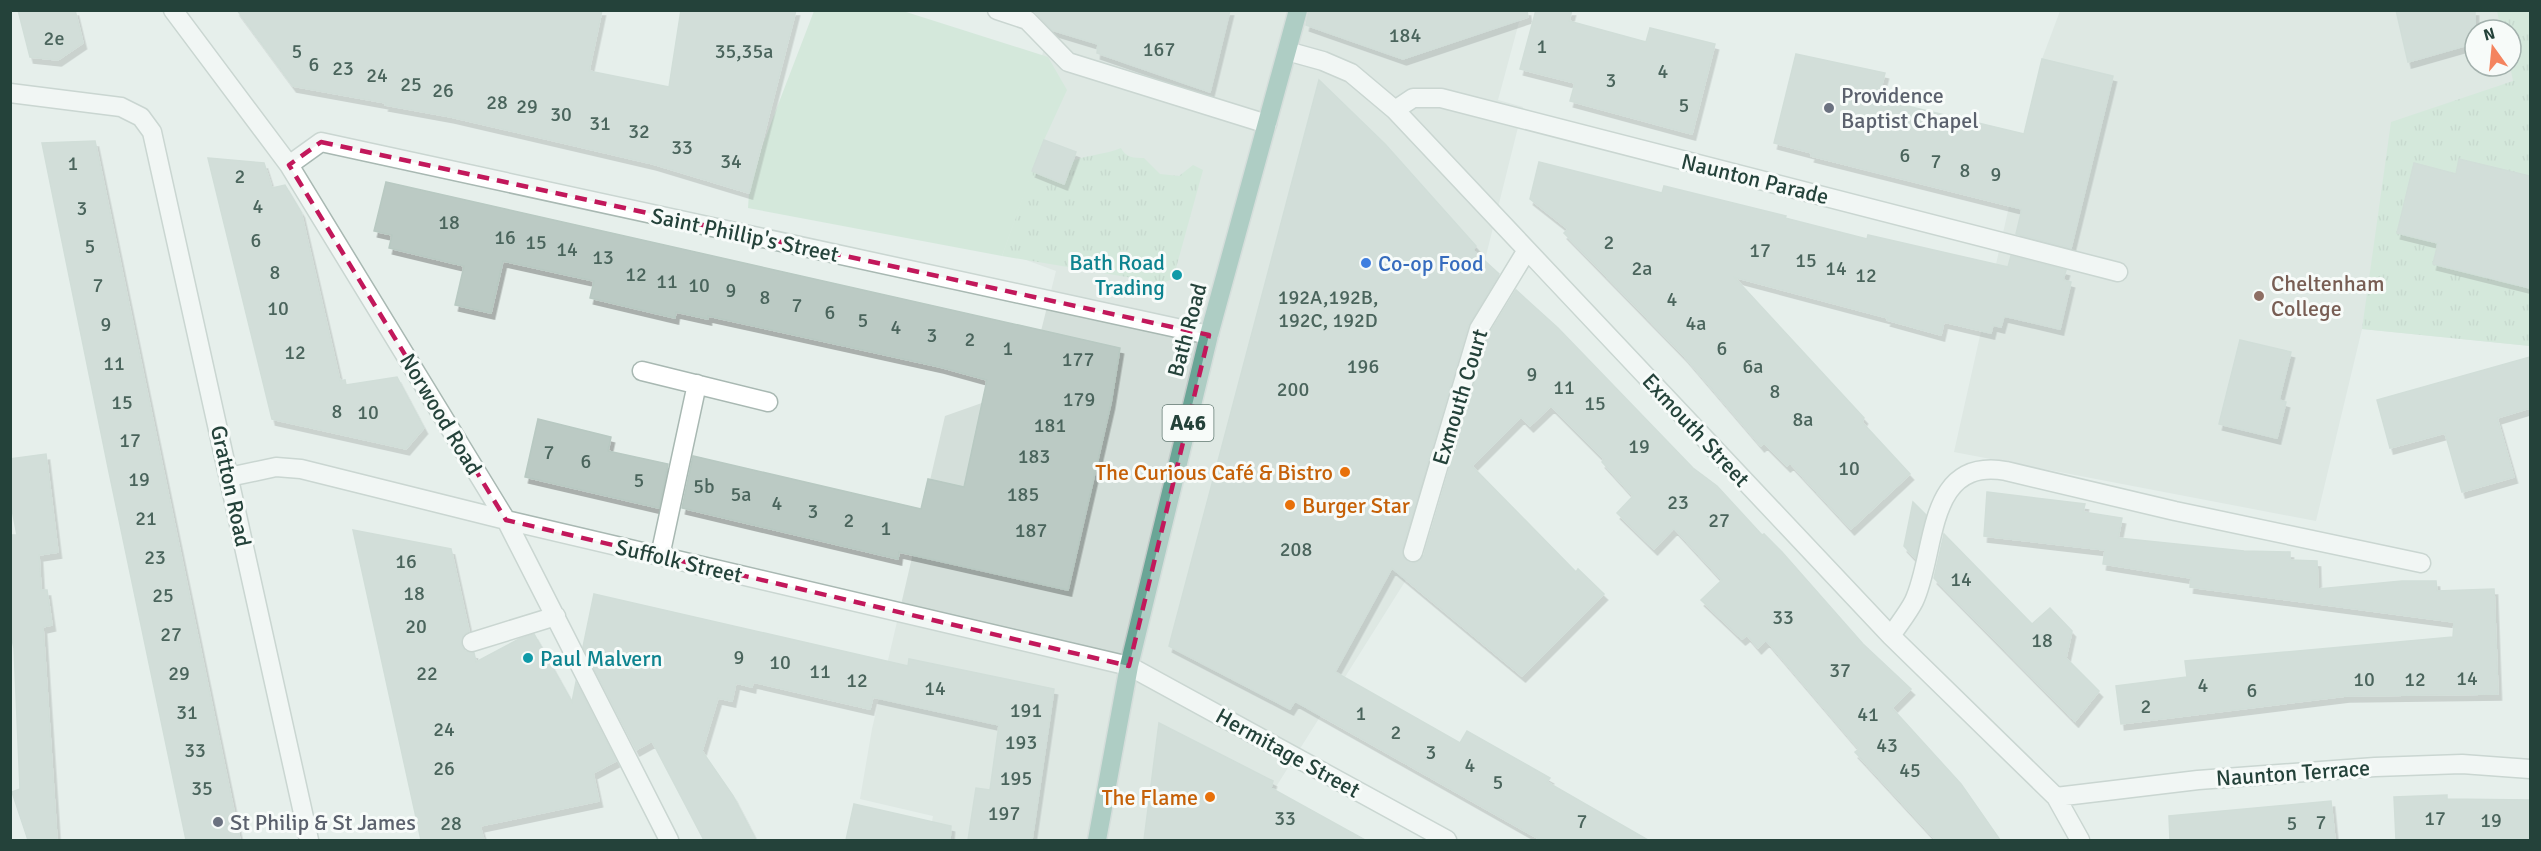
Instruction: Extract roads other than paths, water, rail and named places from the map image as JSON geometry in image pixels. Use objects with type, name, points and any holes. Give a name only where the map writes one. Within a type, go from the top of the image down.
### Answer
[{"type":"main road","name":"Bath Road","points":[[1097,840],[1129,666],[1209,335],[1298,10]]},
{"type":"street","name":"Norwood Road","points":[[173,10],[289,165],[506,520],[669,840]]},
{"type":"street","points":[[997,10],[1027,20],[1068,62],[1267,124]]},
{"type":"street","name":"Exmouth Street","points":[[1287,51],[1323,61],[1351,73],[1395,110],[1891,636],[2056,797],[2080,840]]},
{"type":"street","name":"Gratton Road","points":[[10,93],[121,106],[141,117],[152,132],[309,840]]},
{"type":"street","name":"Naunton Parade","points":[[1395,110],[1413,98],[1440,98],[2118,273]]},
{"type":"street","name":"Saint Phillip's Street","points":[[289,165],[321,142],[1209,335]]},
{"type":"street","name":"Exmouth Court","points":[[1413,552],[1479,329],[1527,250]]},
{"type":"street","points":[[642,371],[768,402]]},
{"type":"street","points":[[660,556],[697,384]]},
{"type":"street","name":"Suffolk Street","points":[[229,477],[276,467],[301,469],[506,520],[1129,666]]},
{"type":"street","points":[[1891,636],[1914,601],[1944,497],[1956,482],[1967,474],[1979,470],[2006,471],[2175,511],[2421,563]]},
{"type":"street","points":[[472,642],[556,616]]},
{"type":"street","name":"Hermitage Street","points":[[1129,666],[1447,840]]},
{"type":"street","name":"Naunton Terrace","points":[[2056,797],[2260,774],[2375,767],[2462,764],[2530,769]]},
{"type":"place","name":"Providence Baptist Chapel","points":[[1829,108]]},
{"type":"place","name":"Co-op Food","points":[[1366,263]]},
{"type":"place","name":"Bath Road Trading","points":[[1177,275]]},
{"type":"place","name":"Cheltenham College","points":[[2259,296]]},
{"type":"place","name":"The Curious Café & Bistro","points":[[1345,472]]},
{"type":"place","name":"Burger Star","points":[[1290,505]]},
{"type":"place","name":"Paul Malvern","points":[[528,658]]},
{"type":"place","name":"The Flame","points":[[1210,797]]},
{"type":"place","name":"St Philip & St James","points":[[218,822]]}]
